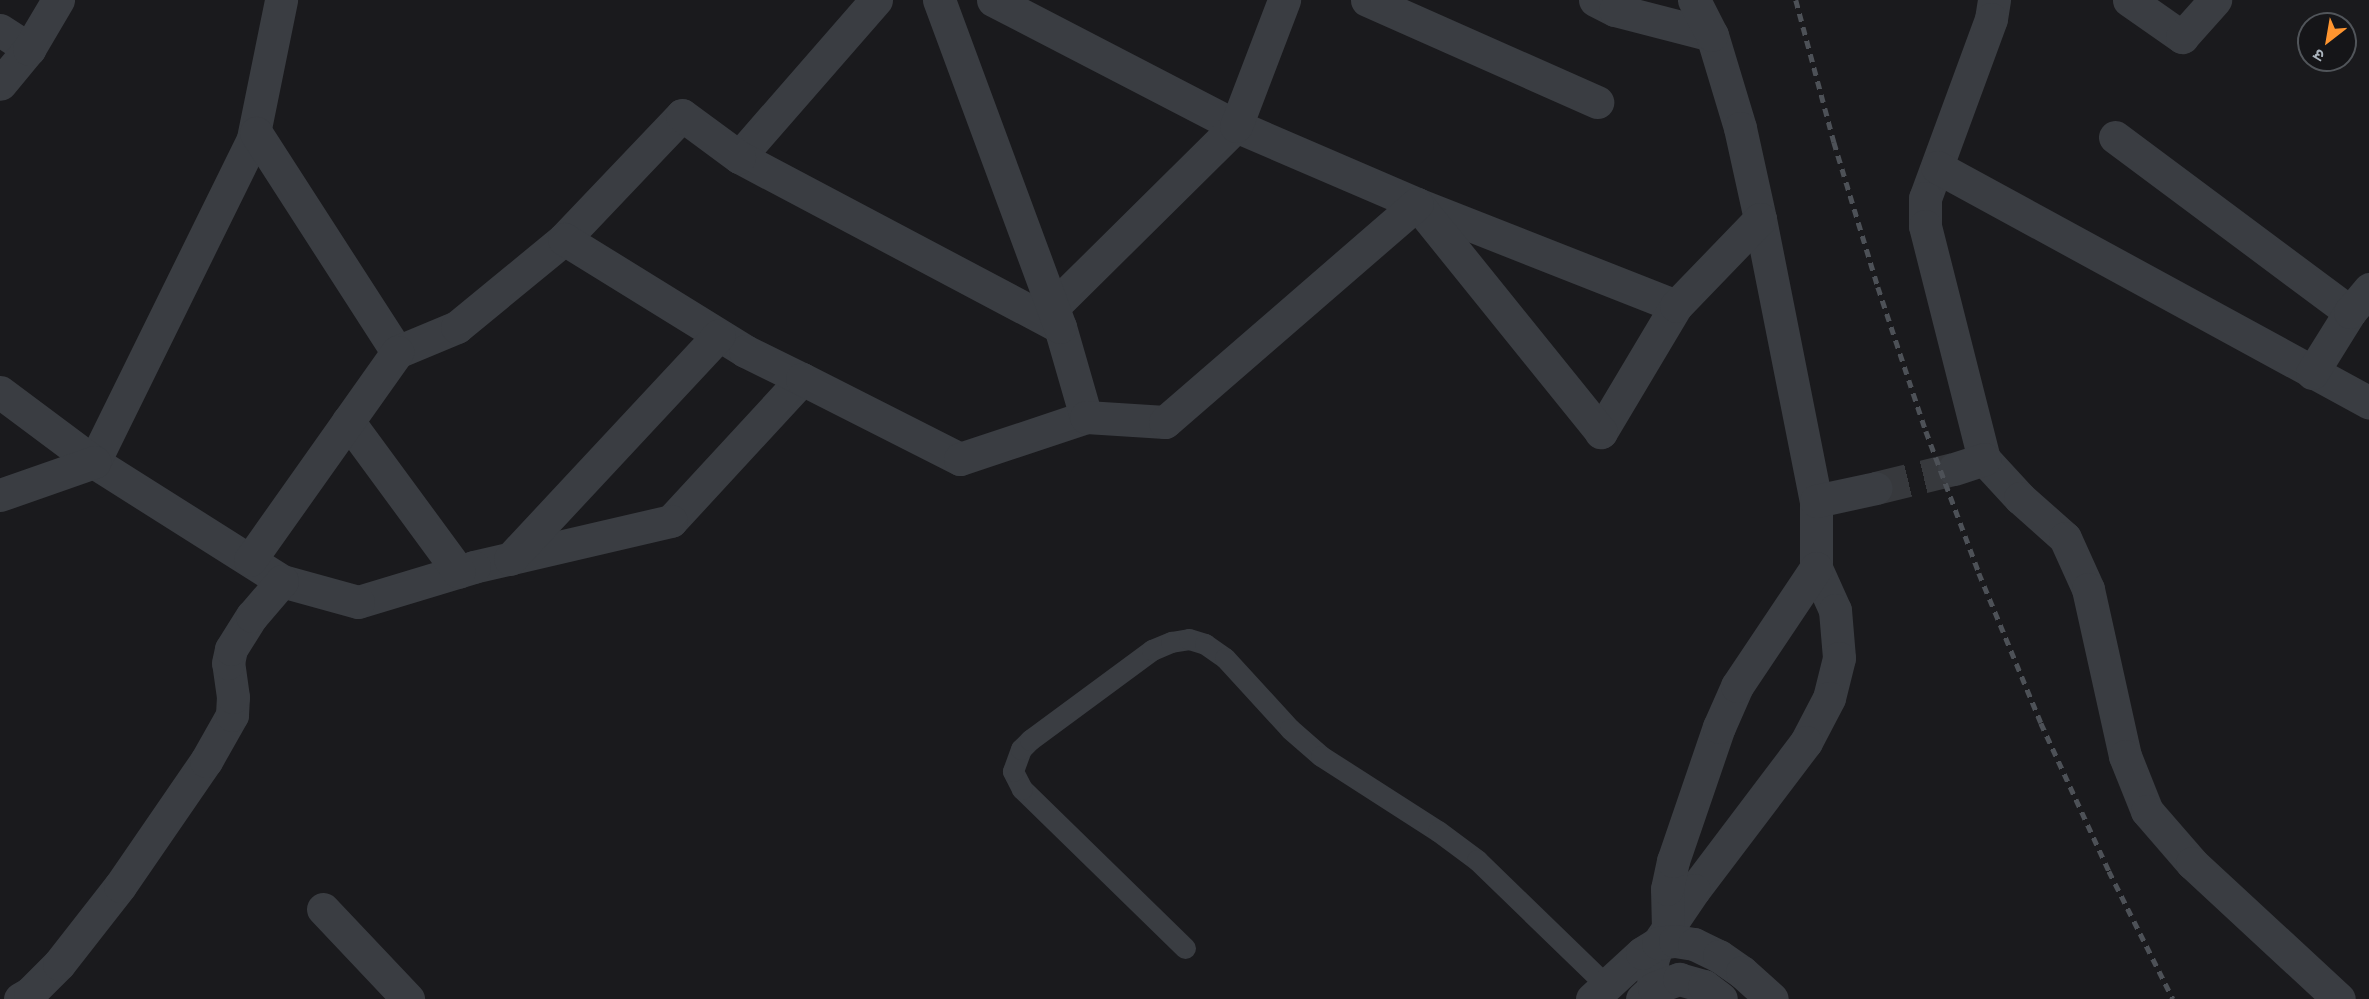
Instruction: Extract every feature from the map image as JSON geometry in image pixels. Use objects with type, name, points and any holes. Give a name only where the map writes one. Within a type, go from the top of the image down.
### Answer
[{"type":"street","points":[[0,84],[29,49],[58,0]]},
{"type":"street","points":[[252,143],[281,0]]},
{"type":"street","points":[[739,157],[876,0]]},
{"type":"street","points":[[939,0],[1056,317],[1086,417]]},
{"type":"street","points":[[993,0],[1236,126],[1417,204],[1676,306]]},
{"type":"street","points":[[1056,317],[1236,126],[1284,0]]},
{"type":"street","points":[[1367,0],[1597,102]]},
{"type":"street","points":[[1595,0],[1615,10],[1712,34]]},
{"type":"street","points":[[1648,994],[1652,962],[1663,936],[1694,890],[1806,742],[1829,698],[1839,658],[1835,610],[1816,568],[1816,501],[1740,128],[1712,34],[1694,0]]},
{"type":"street","points":[[1994,0],[1991,19],[1925,198],[1925,226],[1969,464],[2020,498],[2065,538],[2088,589],[2125,756],[2147,811],[2192,863],[2340,999]]},
{"type":"street","points":[[2129,0],[2182,37],[2215,0]]},
{"type":"street","points":[[0,30],[29,49]]},
{"type":"street","points":[[250,560],[398,352],[457,327],[564,239],[682,115],[739,157],[1056,317]]},
{"type":"street","points":[[0,495],[94,462],[256,133],[398,352]]},
{"type":"street","points":[[2115,137],[2360,301],[2312,373]]},
{"type":"street","points":[[1937,167],[2369,403]]},
{"type":"street","points":[[564,239],[719,335],[960,459],[1086,417],[1164,422],[1417,204]]},
{"type":"street","points":[[1417,204],[1600,432],[1676,306],[1760,219]]},
{"type":"street","points":[[510,559],[719,335]]},
{"type":"street","points":[[0,392],[94,462],[282,581],[358,602],[459,572],[671,521],[802,379]]},
{"type":"street","points":[[348,422],[459,572]]},
{"type":"street","points":[[1816,501],[1876,488]]},
{"type":"street","points":[[1600,992],[1642,952],[1663,936],[1667,889],[1673,861],[1719,727],[1737,686],[1816,568]]},
{"type":"street","points":[[20,999],[30,993],[59,964],[120,886],[218,743],[232,715],[233,697],[228,663],[231,649],[252,616],[282,581]]},
{"type":"street","points":[[323,909],[408,999]]},
{"type":"street","points":[[1663,936],[1675,941],[1694,944],[1719,956],[1742,972],[1772,999]]},
{"type":"street","points":[[1648,994],[1679,979],[1693,981],[1704,986],[1721,999]]},
{"type":"lane","points":[[1185,948],[1022,789],[1013,771],[1021,749],[1030,740],[1152,650],[1172,642],[1189,639],[1205,644],[1225,658],[1290,729],[1321,756],[1438,831],[1477,860],[1600,992]]},
{"type":"tunnel","points":[[1876,488],[1954,469]]},
{"type":"railway","points":[[1796,0],[1834,142],[1878,287],[1926,431],[1979,573],[2041,723],[2109,871],[2173,999]]}]
